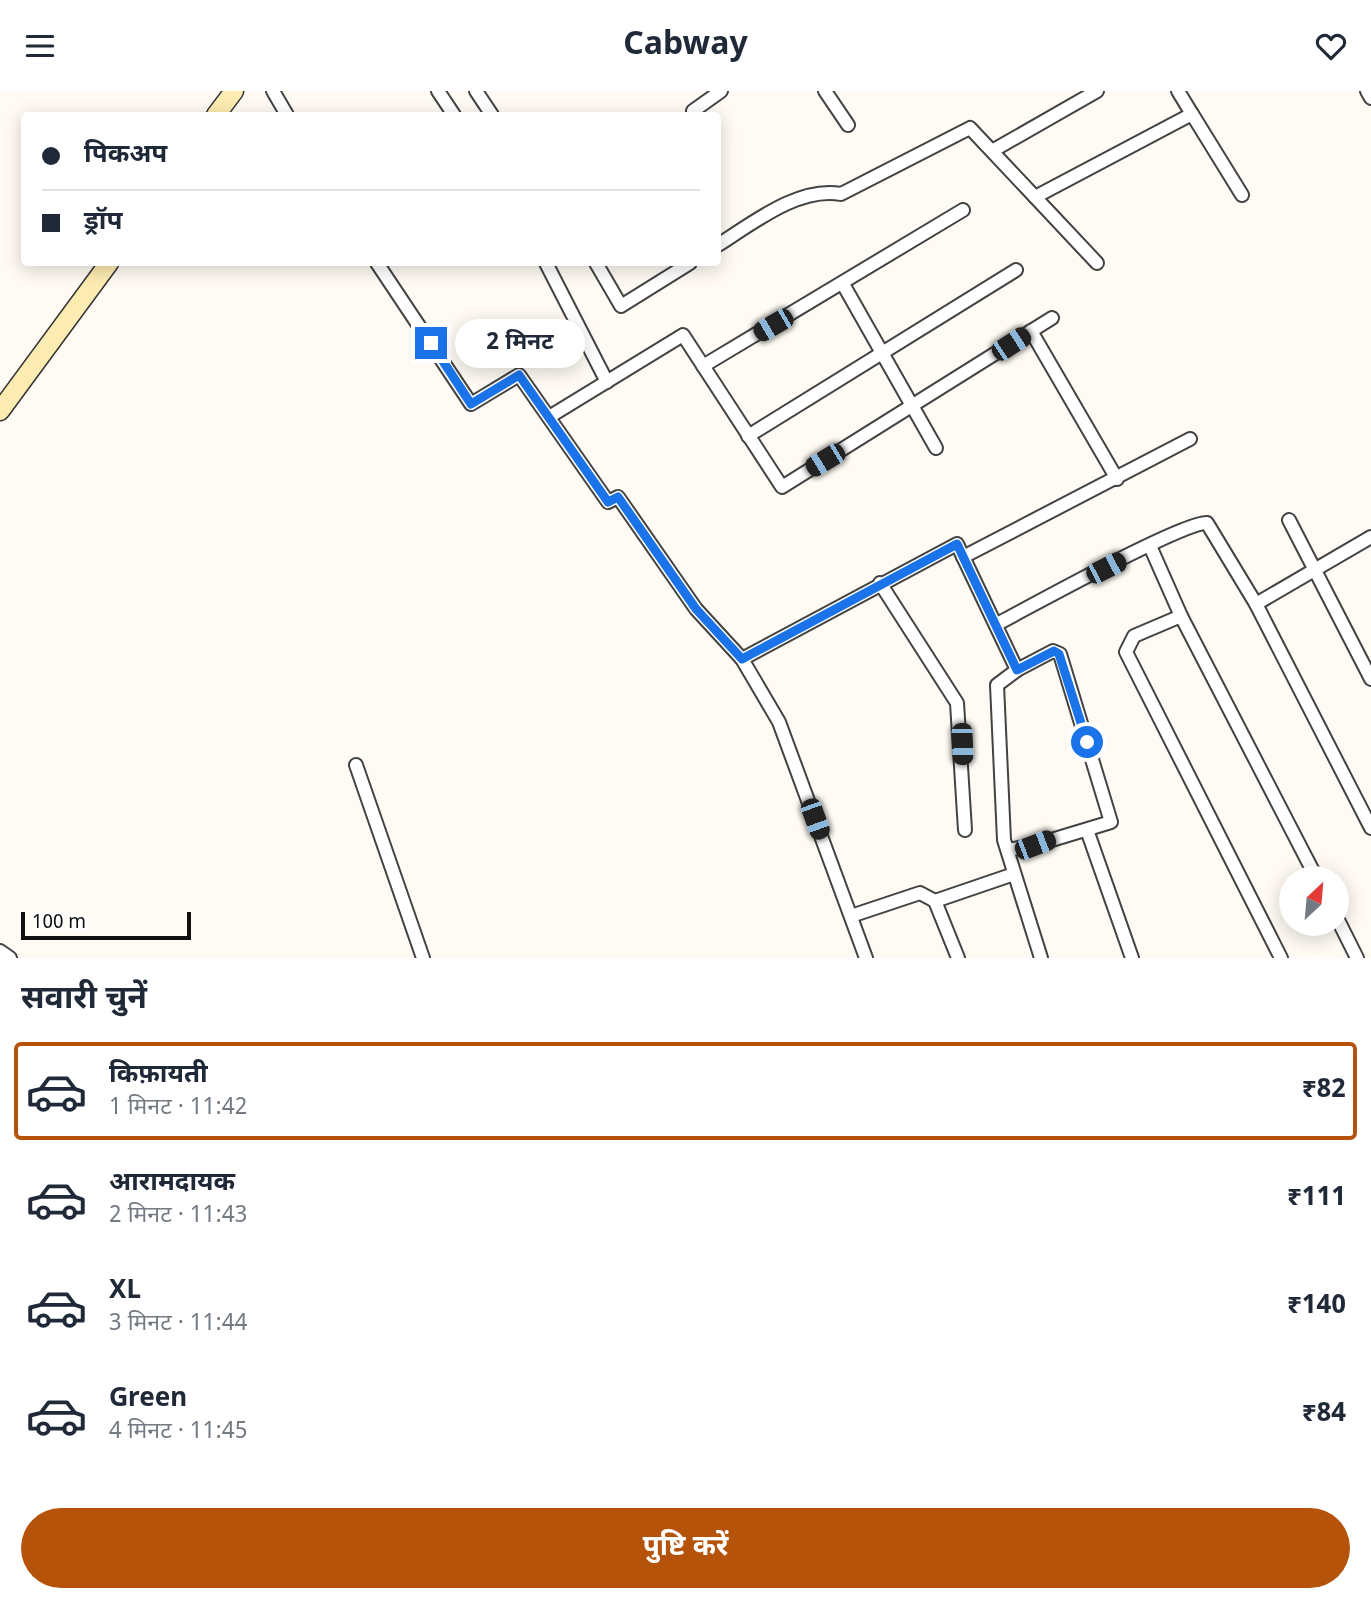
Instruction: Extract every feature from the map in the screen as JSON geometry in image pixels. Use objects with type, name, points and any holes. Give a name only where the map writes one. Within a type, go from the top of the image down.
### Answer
[{"type":"main road","points":[[218,112],[234,91]]},
{"type":"main road","points":[[0,411],[107,266]]},
{"type":"street","points":[[273,91],[285,112]]},
{"type":"street","points":[[438,91],[452,112]]},
{"type":"street","points":[[476,91],[490,112]]},
{"type":"street","points":[[693,111],[721,91]]},
{"type":"street","points":[[825,91],[848,125]]},
{"type":"street","points":[[992,151],[1097,91]]},
{"type":"street","points":[[1178,91],[1242,195]]},
{"type":"street","points":[[1367,91],[1371,98]]},
{"type":"street","points":[[1035,197],[1192,114]]},
{"type":"street","points":[[721,243],[766,214],[822,191],[841,194],[970,128],[1097,263]]},
{"type":"street","points":[[703,366],[963,210]]},
{"type":"street","points":[[379,266],[471,404],[519,375],[608,502],[618,497],[696,609],[742,659],[779,722],[866,958]]},
{"type":"street","points":[[548,266],[607,382]]},
{"type":"street","points":[[598,266],[621,306],[685,266]]},
{"type":"street","points":[[748,436],[1016,270]]},
{"type":"street","points":[[843,284],[936,448]]},
{"type":"street","points":[[549,417],[683,335],[782,487],[1052,318]]},
{"type":"street","points":[[1031,331],[1117,479]]},
{"type":"street","points":[[963,557],[1190,439]]},
{"type":"street","points":[[1289,520],[1371,679]]},
{"type":"street","points":[[997,624],[1150,546],[1195,525],[1207,523],[1256,604],[1371,828]]},
{"type":"street","points":[[742,659],[957,544],[1017,670]]},
{"type":"street","points":[[1256,604],[1369,544]]},
{"type":"street","points":[[1150,546],[1181,616],[1310,866]]},
{"type":"street","points":[[880,583],[957,703],[965,829]]},
{"type":"street","points":[[1181,616],[1134,636],[1126,652],[1282,958]]},
{"type":"street","points":[[1008,850],[1111,822],[1059,654],[1054,651],[1017,670],[998,685],[1003,841],[1041,958]]},
{"type":"street","points":[[356,765],[423,958]]},
{"type":"street","points":[[1087,830],[1132,958]]},
{"type":"street","points":[[935,901],[1014,874]]},
{"type":"street","points":[[851,916],[920,893],[935,901],[958,958]]},
{"type":"street","points":[[1346,936],[1357,958]]},
{"type":"route","points":[[431,343],[471,404],[519,375],[608,502],[618,497],[696,609],[742,659],[957,544],[1017,670],[1047,653],[1054,651],[1059,654],[1087,742]]}]
